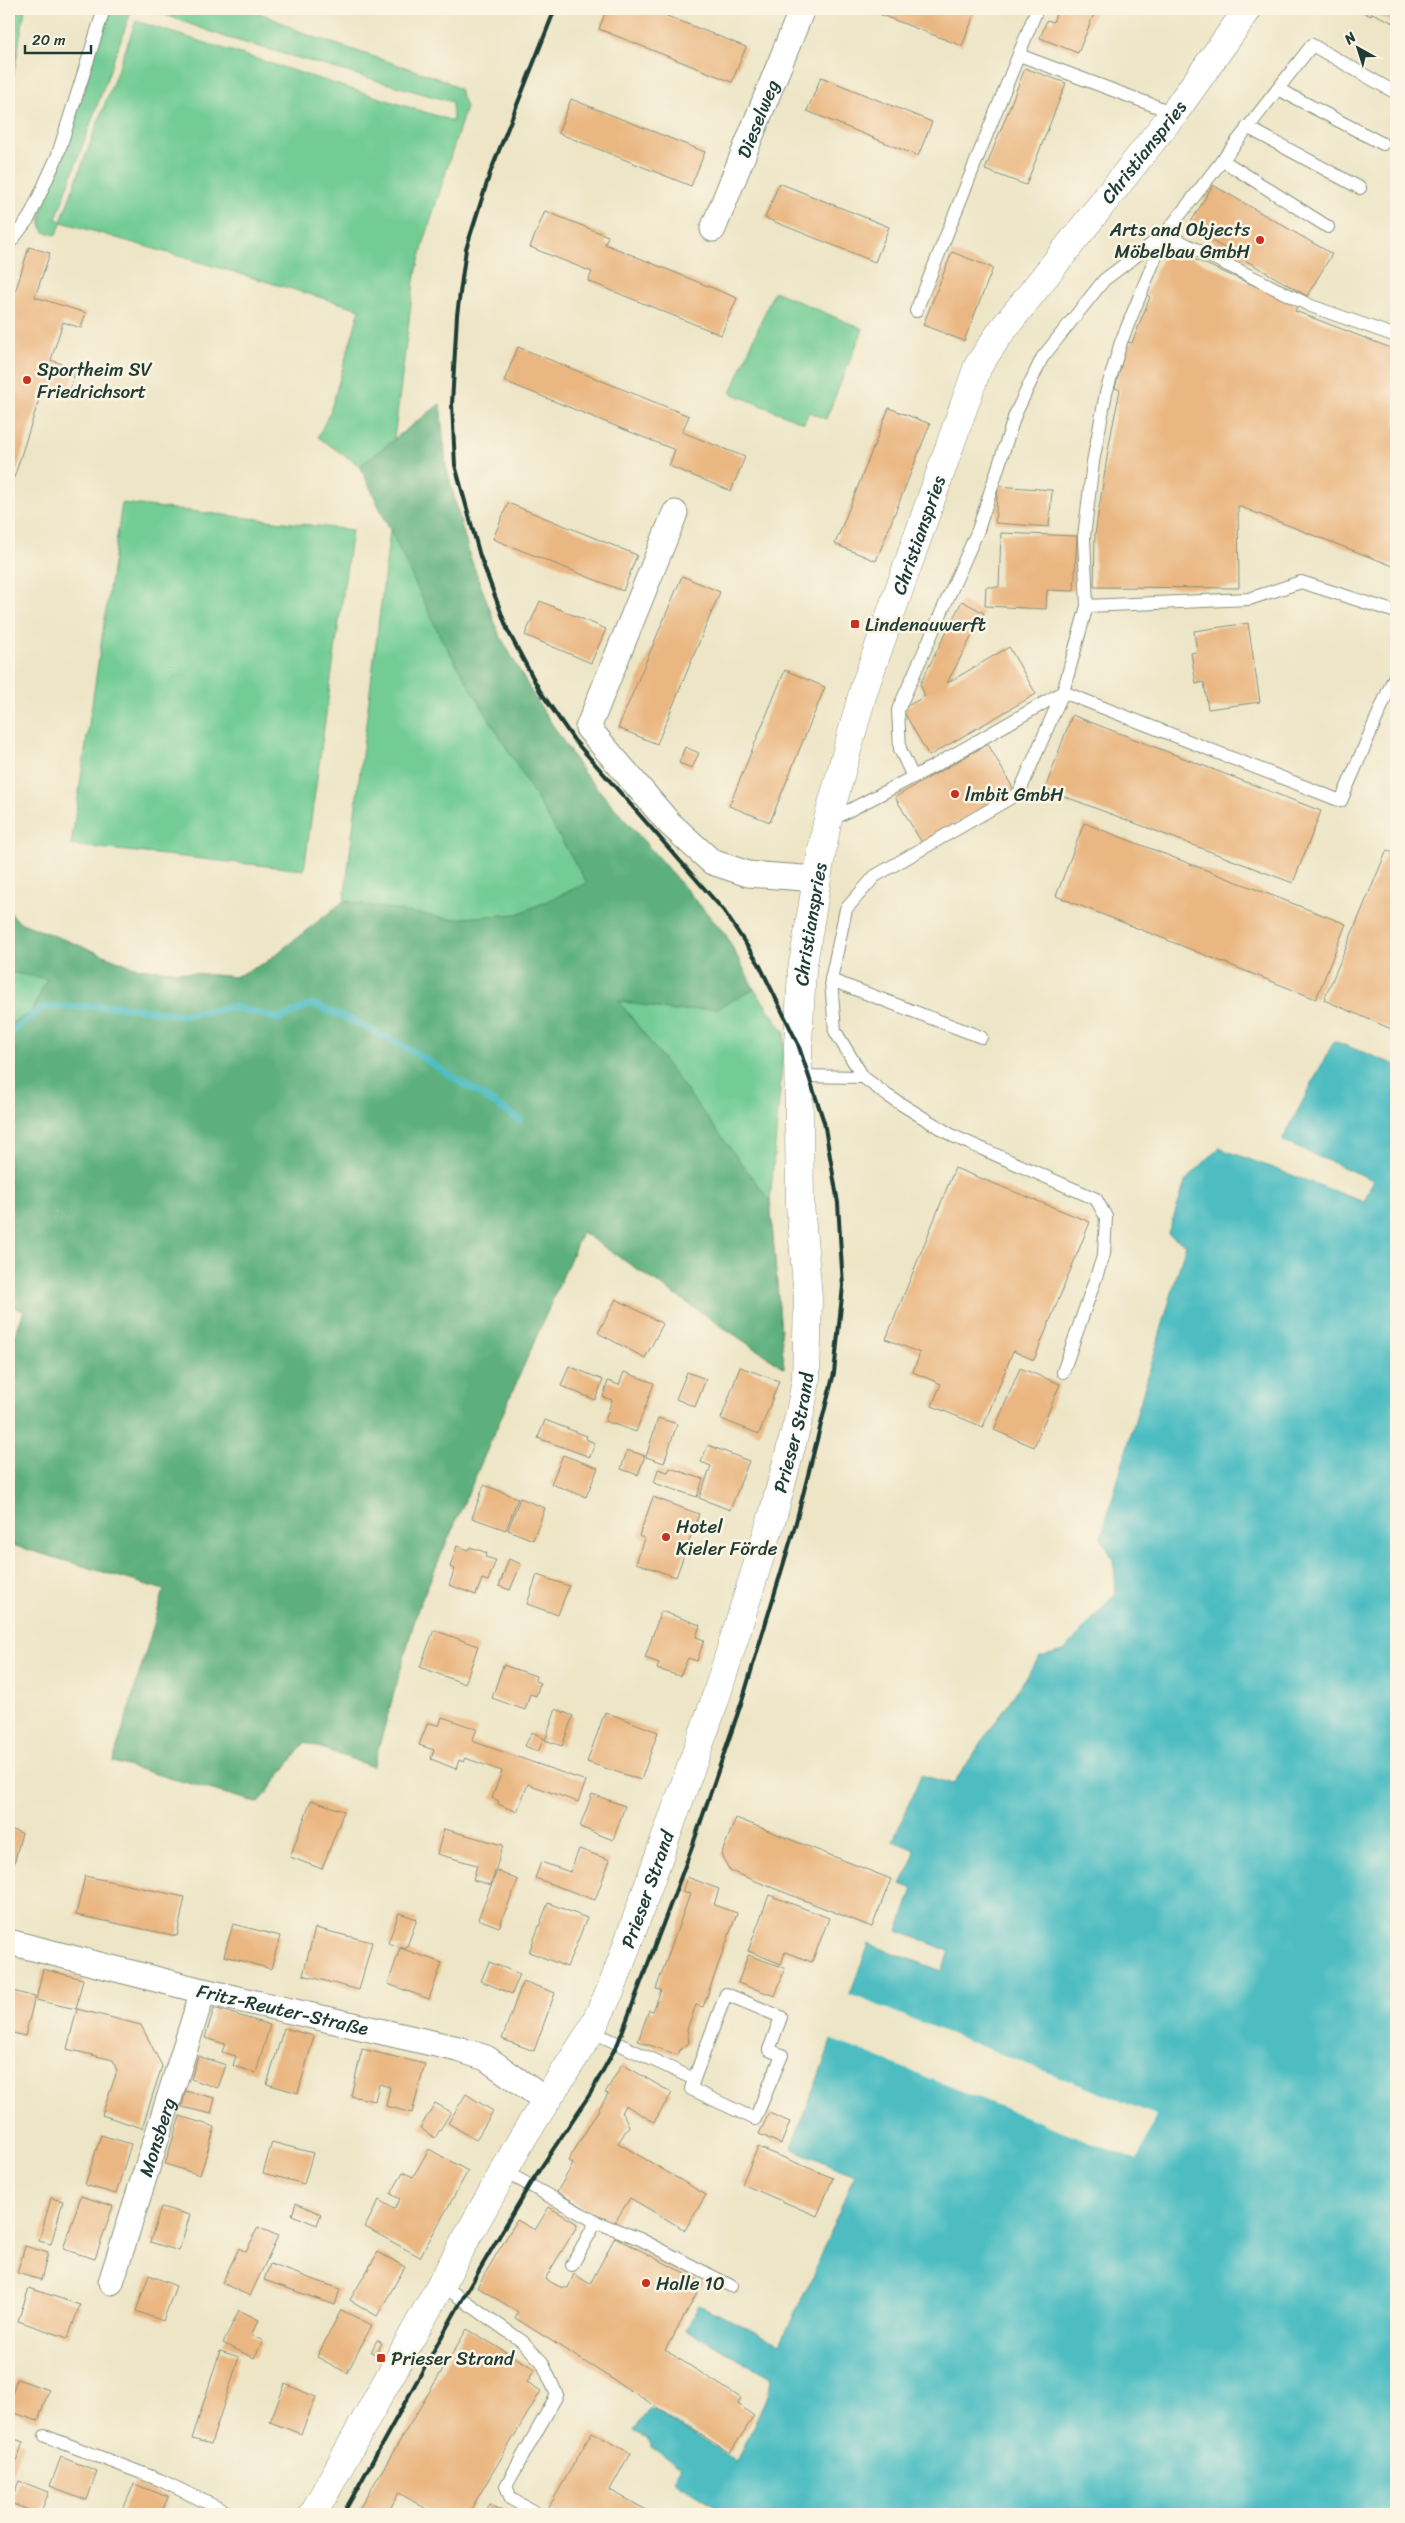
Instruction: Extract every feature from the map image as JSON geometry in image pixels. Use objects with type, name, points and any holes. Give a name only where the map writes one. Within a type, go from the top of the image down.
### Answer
[{"type":"street","name":"Dieselweg","points":[[713,230],[802,9]]},
{"type":"street","name":"Christianspries","points":[[800,1204],[798,1076],[802,970],[826,822],[864,689],[978,366],[1000,333],[1174,113],[1248,9]]},
{"type":"street","points":[[675,513],[588,728],[669,823],[712,862],[748,874],[817,879]]},
{"type":"street","name":"Prieser Strand","points":[[313,2514],[523,2137],[591,2031],[612,1987],[714,1706],[773,1515],[798,1422],[806,1380],[808,1308],[800,1204]]},
{"type":"street","name":"Fritz-Reuter-Straße","points":[[9,1942],[203,1991],[458,2049],[486,2058],[547,2101]]},
{"type":"street","name":"Monsberg","points":[[111,2282],[203,1991]]},
{"type":"lane","points":[[9,244],[29,218],[57,157],[104,9]]},
{"type":"lane","points":[[916,310],[1037,9]]},
{"type":"lane","points":[[914,777],[900,749],[898,710],[978,530],[1015,415],[1042,358],[1104,280],[1165,234],[1312,45],[1396,93]]},
{"type":"lane","points":[[1019,55],[1174,113]]},
{"type":"lane","points":[[1278,89],[1383,144]]},
{"type":"lane","points":[[1247,127],[1360,188]]},
{"type":"lane","points":[[1222,160],[1328,227]]},
{"type":"lane","points":[[1165,234],[1311,306],[1396,336]]},
{"type":"lane","points":[[1063,1372],[1104,1254],[1106,1217],[1096,1199],[953,1136],[888,1096],[863,1077],[835,1031],[831,980],[846,909],[875,876],[1019,794],[1063,692],[1087,606],[1084,537],[1093,462],[1106,393],[1121,342],[1165,234]]},
{"type":"lane","points":[[1087,606],[1249,599],[1302,582],[1396,612]]},
{"type":"lane","points":[[1063,692],[1341,801],[1396,673]]},
{"type":"lane","points":[[826,822],[914,777],[1063,692]]},
{"type":"lane","points":[[831,980],[981,1037]]},
{"type":"lane","points":[[798,1076],[863,1077]]},
{"type":"lane","points":[[726,1994],[781,2017],[768,2050],[782,2055],[756,2118],[691,2089],[694,2079],[726,1994]]},
{"type":"lane","points":[[591,2031],[694,2079]]},
{"type":"lane","points":[[504,2171],[596,2222],[640,2239],[731,2286]]},
{"type":"lane","points":[[572,2265],[596,2222]]},
{"type":"lane","points":[[442,2285],[523,2342],[542,2362],[557,2395],[506,2486],[511,2499],[538,2514]]},
{"type":"lane","points":[[45,2436],[160,2480],[231,2514]]},
{"type":"green space","points":[[9,9],[25,9],[9,101]]},
{"type":"green space","points":[[111,9],[132,9],[56,219],[61,221],[136,21],[453,121],[452,102],[228,38],[149,9],[252,9],[308,35],[444,80],[459,89],[466,107],[424,242],[414,281],[394,439],[440,404],[446,467],[470,557],[499,634],[533,695],[583,772],[726,935],[754,989],[785,1033],[770,1201],[784,1368],[582,1232],[418,1608],[373,1767],[305,1742],[259,1803],[113,1762],[165,1590],[9,1544],[9,1352],[24,1311],[9,1305],[9,911],[19,922],[137,968],[235,977],[265,963],[344,901],[390,530],[360,466],[318,437],[330,412],[360,309],[62,222],[56,235],[44,232],[41,226],[41,212],[83,92],[107,14]]},
{"type":"green space","points":[[774,291],[863,329],[826,419],[809,412],[804,423],[731,393]]},
{"type":"green space","points":[[440,404],[446,467],[470,557],[499,634],[533,695],[583,772],[726,935],[754,989],[718,1008],[674,1011],[619,1001],[770,1201],[784,1368],[582,1232],[418,1608],[373,1767],[305,1742],[259,1803],[113,1762],[164,1590],[9,1544],[9,1352],[24,1311],[9,1305],[9,1024],[31,1013],[47,979],[9,972],[9,911],[19,922],[137,968],[235,977],[265,963],[344,901],[448,919],[518,914],[587,883],[441,638],[360,466]]},
{"type":"green space","points":[[122,503],[352,530],[304,870],[71,845]]},
{"type":"water","points":[[1334,1041],[1396,1065],[1396,2514],[731,2514],[675,2482],[673,2480],[681,2467],[651,2447],[647,2439],[634,2431],[650,2407],[737,2462],[766,2398],[772,2377],[686,2330],[699,2305],[780,2344],[809,2284],[854,2175],[791,2148],[869,1944],[942,1971],[949,1951],[898,1931],[913,1889],[901,1884],[912,1863],[915,1850],[893,1841],[921,1775],[953,1784],[1040,1657],[1064,1651],[1116,1593],[1114,1560],[1101,1538],[1186,1244],[1168,1234],[1186,1180],[1219,1148],[1364,1202],[1373,1180],[1282,1141]]},
{"type":"pier","points":[[849,1994],[1156,2115],[1138,2161],[831,2039]]},
{"type":"building","points":[[607,9],[649,9],[746,47],[732,82],[599,29]]},
{"type":"building","points":[[866,9],[965,9],[975,13],[962,46]]},
{"type":"building","points":[[1058,9],[1096,9],[1078,53],[1040,38],[1047,20],[1053,22]]},
{"type":"building","points":[[1356,9],[1396,9],[1396,24],[1372,13],[1371,16]]},
{"type":"building","points":[[1025,68],[1066,83],[1026,185],[985,170]]},
{"type":"building","points":[[821,77],[932,122],[918,156],[807,111]]},
{"type":"building","points":[[571,99],[705,152],[691,186],[558,133]]},
{"type":"building","points":[[779,183],[889,227],[875,262],[765,218]]},
{"type":"building","name":"Arts and Objects Möbelbau GmbH","points":[[1213,185],[1332,254],[1307,296],[1188,227]]},
{"type":"building","points":[[545,211],[608,236],[605,244],[737,298],[721,335],[588,281],[592,272],[530,247]]},
{"type":"building","points":[[29,247],[50,253],[35,297],[86,313],[81,328],[63,322],[51,360],[76,369],[68,395],[43,387],[14,478],[9,476],[9,312]]},
{"type":"building","points":[[1167,247],[1298,305],[1295,311],[1396,350],[1396,567],[1238,506],[1239,588],[1094,587],[1095,534],[1120,390],[1115,388],[1127,342],[1132,343],[1150,297],[1146,294]]},
{"type":"building","points":[[952,252],[993,268],[964,341],[923,325]]},
{"type":"building","points":[[518,347],[689,416],[682,432],[745,457],[731,491],[669,466],[675,450],[504,381]]},
{"type":"building","points":[[889,408],[930,424],[876,561],[835,544]]},
{"type":"building","points":[[998,486],[1052,490],[1049,527],[995,523]]},
{"type":"building","points":[[508,503],[637,555],[623,591],[493,539]]},
{"type":"building","points":[[1001,533],[1077,536],[1074,591],[1047,590],[1046,609],[985,606],[986,587],[999,587]]},
{"type":"building","points":[[682,576],[720,592],[657,744],[618,728]]},
{"type":"building","points":[[540,601],[606,629],[591,663],[525,635]]},
{"type":"building","points":[[962,601],[984,613],[947,683],[1009,647],[1036,694],[929,756],[902,709],[925,696],[920,684]]},
{"type":"building","points":[[1248,623],[1260,702],[1208,709],[1204,682],[1196,684],[1191,653],[1197,652],[1194,631]]},
{"type":"building","points":[[785,670],[825,687],[770,822],[729,806]]},
{"type":"building","points":[[1072,715],[1321,811],[1293,883],[1045,789]]},
{"type":"building","name":"lmbit GmbH","points":[[988,744],[1014,790],[922,843],[895,797]]},
{"type":"building","points":[[685,747],[699,753],[692,768],[679,763]]},
{"type":"building","points":[[1084,823],[1346,924],[1316,999],[1056,896]]},
{"type":"building","points":[[1387,850],[1396,854],[1396,1031],[1324,1000]]},
{"type":"building","points":[[955,1168],[1090,1222],[1034,1360],[1013,1351],[983,1427],[932,1406],[941,1384],[913,1372],[920,1353],[886,1339]]},
{"type":"building","points":[[616,1299],[663,1324],[645,1358],[598,1333]]},
{"type":"building","points":[[569,1366],[603,1380],[595,1400],[561,1386]]},
{"type":"building","points":[[740,1367],[779,1381],[759,1434],[721,1419]]},
{"type":"building","points":[[1020,1368],[1060,1384],[1034,1447],[994,1430]]},
{"type":"building","points":[[624,1372],[654,1383],[636,1432],[605,1421],[612,1400],[603,1397],[608,1381],[619,1385]]},
{"type":"building","points":[[687,1372],[706,1379],[695,1407],[676,1399]]},
{"type":"building","points":[[658,1418],[677,1424],[664,1463],[646,1457]]},
{"type":"building","points":[[545,1420],[587,1436],[586,1439],[595,1443],[590,1457],[538,1438]]},
{"type":"building","points":[[708,1445],[749,1461],[730,1510],[699,1498],[711,1466],[701,1462]]},
{"type":"building","points":[[627,1450],[645,1456],[638,1475],[621,1469]]},
{"type":"building","points":[[563,1455],[598,1468],[586,1497],[551,1484]]},
{"type":"building","points":[[670,1468],[703,1479],[697,1497],[654,1483],[658,1469],[668,1472]]},
{"type":"building","points":[[484,1485],[518,1498],[506,1530],[472,1518]]},
{"type":"building","name":"Hotel Kieler Förde","points":[[653,1497],[699,1514],[676,1577],[636,1563],[645,1539],[639,1536]]},
{"type":"building","points":[[520,1498],[545,1508],[533,1540],[508,1530]]},
{"type":"building","points":[[457,1546],[468,1550],[470,1547],[487,1553],[485,1557],[496,1560],[488,1581],[482,1579],[476,1595],[449,1585],[455,1569],[450,1567]]},
{"type":"building","points":[[509,1559],[521,1564],[510,1590],[499,1586]]},
{"type":"building","points":[[537,1575],[569,1586],[558,1615],[527,1604]]},
{"type":"building","points":[[661,1611],[700,1625],[696,1637],[704,1640],[697,1661],[688,1658],[680,1676],[657,1669],[659,1663],[645,1658]]},
{"type":"building","points":[[434,1630],[478,1646],[465,1684],[420,1667]]},
{"type":"building","points":[[503,1665],[536,1676],[535,1681],[540,1683],[536,1696],[530,1694],[525,1710],[492,1698]]},
{"type":"building","points":[[556,1709],[573,1716],[562,1746],[545,1740]]},
{"type":"building","points":[[605,1712],[658,1732],[641,1780],[587,1762]]},
{"type":"building","points":[[442,1717],[477,1729],[472,1741],[586,1781],[578,1802],[528,1784],[517,1812],[498,1804],[499,1801],[492,1798],[502,1771],[465,1758],[463,1762],[459,1760],[456,1769],[431,1759],[434,1750],[419,1745],[428,1722],[439,1726]]},
{"type":"building","points":[[532,1732],[544,1738],[538,1752],[525,1746]]},
{"type":"building","points":[[592,1794],[625,1806],[613,1840],[580,1827]]},
{"type":"building","points":[[311,1800],[344,1811],[322,1869],[290,1857]]},
{"type":"building","points":[[736,1818],[891,1879],[872,1927],[730,1871],[721,1855]]},
{"type":"building","points":[[9,1829],[22,1833],[11,1875],[9,1874]]},
{"type":"building","points":[[444,1829],[503,1845],[491,1885],[473,1880],[477,1865],[437,1854]]},
{"type":"building","points":[[579,1849],[610,1860],[595,1900],[535,1878],[541,1862],[570,1872]]},
{"type":"building","points":[[497,1871],[518,1880],[499,1927],[478,1919]]},
{"type":"building","points":[[85,1876],[185,1897],[177,1936],[76,1915]]},
{"type":"building","points":[[687,1877],[719,1889],[714,1905],[737,1913],[703,2007],[696,2005],[687,2029],[689,2043],[680,2050],[678,2055],[638,2041],[649,2010],[653,2011],[661,1990],[656,1989],[690,1894],[682,1892]]},
{"type":"building","points":[[9,1891],[12,1892],[9,1903]]},
{"type":"building","points":[[769,1895],[829,1918],[812,1962],[785,1952],[781,1964],[748,1951]]},
{"type":"building","points":[[548,1903],[587,1918],[567,1967],[529,1952]]},
{"type":"building","points":[[399,1913],[417,1919],[406,1949],[388,1943]]},
{"type":"building","points":[[233,1924],[280,1936],[271,1969],[224,1956]]},
{"type":"building","points":[[315,1928],[372,1942],[359,1990],[303,1975]]},
{"type":"building","points":[[400,1948],[442,1963],[429,1999],[388,1984]]},
{"type":"building","points":[[748,1955],[785,1968],[775,1996],[738,1983]]},
{"type":"building","points":[[489,1962],[520,1974],[512,1994],[481,1981]]},
{"type":"building","points":[[43,1969],[83,1979],[76,2009],[36,2000]]},
{"type":"building","points":[[523,1981],[555,1993],[534,2051],[502,2039]]},
{"type":"building","points":[[9,1990],[35,1997],[25,2036],[9,2032]]},
{"type":"building","points":[[214,2008],[270,2025],[256,2073],[233,2066],[236,2056],[222,2052],[225,2044],[205,2038]]},
{"type":"building","points":[[77,2009],[141,2025],[162,2066],[142,2128],[102,2115],[117,2071],[113,2060],[67,2049]]},
{"type":"building","points":[[284,2028],[314,2036],[298,2093],[267,2084]]},
{"type":"building","points":[[362,2049],[425,2064],[412,2113],[386,2106],[390,2087],[379,2084],[375,2101],[351,2096]]},
{"type":"building","points":[[198,2056],[226,2065],[218,2088],[191,2079]]},
{"type":"building","points":[[622,2064],[672,2093],[654,2122],[625,2105],[621,2113],[624,2115],[629,2126],[618,2143],[706,2195],[685,2230],[630,2198],[613,2225],[557,2192],[573,2164],[568,2161],[608,2094],[605,2093]]},
{"type":"building","points":[[185,2091],[215,2098],[211,2114],[182,2107]]},
{"type":"building","points":[[466,2094],[493,2111],[476,2140],[448,2123]]},
{"type":"building","points":[[435,2103],[451,2112],[435,2138],[420,2128]]},
{"type":"building","points":[[769,2113],[790,2122],[781,2144],[759,2134]]},
{"type":"building","points":[[180,2116],[215,2127],[200,2175],[165,2164]]},
{"type":"building","points":[[101,2135],[131,2144],[116,2194],[85,2185]]},
{"type":"building","points":[[272,2142],[313,2153],[304,2184],[263,2173]]},
{"type":"building","points":[[758,2147],[833,2178],[817,2216],[742,2184]]},
{"type":"building","points":[[429,2149],[468,2171],[420,2257],[365,2227],[379,2200],[394,2209],[400,2199],[391,2194],[403,2172],[413,2177]]},
{"type":"building","points":[[81,2196],[113,2206],[95,2259],[63,2249]]},
{"type":"building","points":[[51,2198],[63,2201],[51,2244],[39,2241]]},
{"type":"building","points":[[296,2203],[321,2214],[317,2225],[292,2215]]},
{"type":"building","points":[[161,2207],[190,2215],[179,2251],[150,2242]]},
{"type":"building","points":[[549,2207],[576,2223],[577,2226],[545,2279],[560,2287],[568,2288],[574,2274],[590,2284],[615,2237],[703,2283],[665,2350],[741,2398],[738,2404],[754,2416],[730,2453],[515,2318],[518,2312],[477,2287],[517,2220],[535,2230]]},
{"type":"building","points":[[258,2227],[278,2236],[250,2296],[222,2283],[239,2248],[246,2252]]},
{"type":"building","points":[[25,2246],[48,2253],[41,2280],[17,2273]]},
{"type":"building","points":[[378,2252],[405,2267],[377,2316],[350,2300]]},
{"type":"building","points":[[270,2264],[340,2289],[335,2305],[264,2280]]},
{"type":"building","points":[[149,2275],[176,2286],[163,2321],[136,2311]]},
{"type":"building","points":[[29,2288],[80,2305],[68,2338],[18,2321]]},
{"type":"building","points":[[239,2310],[259,2320],[251,2335],[263,2341],[254,2358],[223,2343]]},
{"type":"building","points":[[341,2310],[372,2325],[347,2373],[317,2357]]},
{"type":"building","points":[[467,2329],[535,2369],[527,2382],[541,2391],[468,2514],[435,2514],[399,2493],[387,2514],[356,2514]]},
{"type":"building","points":[[377,2340],[382,2343],[376,2355],[371,2352]]},
{"type":"building","points":[[220,2351],[239,2357],[211,2444],[192,2439]]},
{"type":"building","points":[[17,2379],[49,2390],[38,2421],[9,2411],[9,2402]]},
{"type":"building","points":[[285,2384],[316,2397],[301,2434],[270,2422]]},
{"type":"building","points":[[592,2432],[630,2453],[610,2490],[654,2514],[557,2514],[548,2509]]},
{"type":"building","points":[[9,2437],[23,2442],[9,2483]]},
{"type":"building","points":[[61,2457],[97,2471],[87,2500],[50,2486]]},
{"type":"building","points":[[19,2481],[49,2492],[40,2514],[10,2503]]},
{"type":"building","points":[[134,2484],[168,2497],[161,2514],[121,2514]]},
{"type":"building","points":[[489,2504],[508,2514],[483,2514]]},
{"type":"waterway","points":[[9,1034],[43,1007],[116,1006],[182,1015],[234,1007],[279,1019],[312,1004],[358,1023],[414,1052],[520,1120]]},
{"type":"railway","points":[[343,2514],[463,2298],[530,2184],[590,2094],[618,2043],[691,1850],[743,1698],[795,1526],[834,1373],[843,1286],[838,1203],[824,1122],[798,1044],[759,964],[724,911],[574,740],[540,691],[508,631],[480,556],[455,465],[452,404],[457,315],[466,249],[490,173],[555,9]]},
{"type":"place","name":"Arts and Objects Möbelbau GmbH","points":[[1260,240]]},
{"type":"place","name":"Sportheim SV Friedrichsort","points":[[27,380]]},
{"type":"place","name":"Lindenauwerft","points":[[855,624]]},
{"type":"place","name":"lmbit GmbH","points":[[955,794]]},
{"type":"place","name":"Hotel Kieler Förde","points":[[666,1537]]},
{"type":"place","name":"Halle 10","points":[[646,2283]]},
{"type":"place","name":"Prieser Strand","points":[[381,2358]]}]
